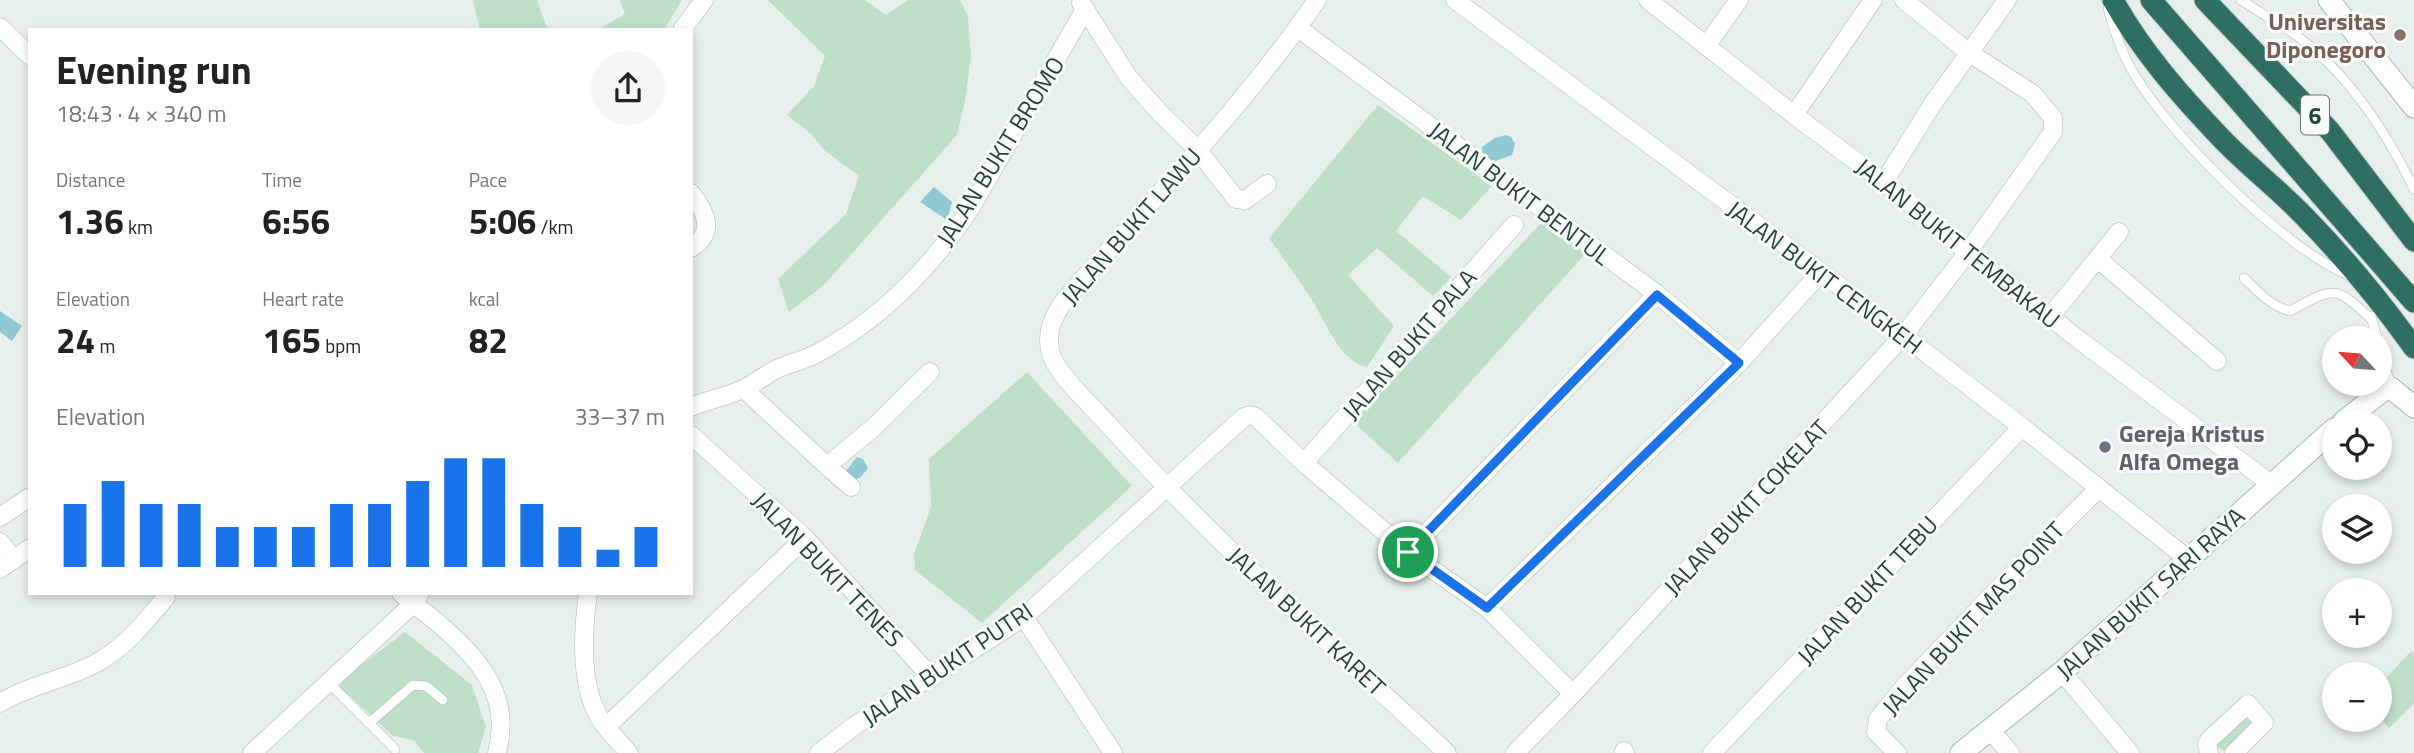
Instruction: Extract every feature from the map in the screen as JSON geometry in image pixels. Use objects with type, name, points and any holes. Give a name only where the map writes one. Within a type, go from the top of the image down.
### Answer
[{"type":"highway","points":[[2113,0],[2132,34],[2166,77],[2223,139],[2305,217],[2414,348]]},
{"type":"highway","name":"6","points":[[2151,0],[2414,302]]},
{"type":"highway","name":"6","points":[[2205,0],[2330,131],[2414,241]]},
{"type":"street","points":[[683,28],[704,0]]},
{"type":"street","name":"JALAN BUKIT LAWU","points":[[1166,489],[1065,377],[1051,355],[1053,317],[1065,300],[1224,121],[1317,0]]},
{"type":"street","name":"JALAN BUKIT CENGKEH","points":[[1455,0],[1821,272],[2189,560]]},
{"type":"street","name":"JALAN BUKIT TEMBAKAU","points":[[1648,0],[1884,182],[2050,317],[2271,484]]},
{"type":"street","points":[[1706,46],[1739,0]]},
{"type":"street","points":[[1794,115],[1873,0]]},
{"type":"street","points":[[1904,0],[1968,52]]},
{"type":"street","points":[[1884,182],[1968,52],[2007,0]]},
{"type":"street","points":[[2329,0],[2414,107]]},
{"type":"street","points":[[1082,5],[1129,78],[1197,149],[1236,199],[1245,200],[1267,184]]},
{"type":"street","name":"JALAN BUKIT BROMO","points":[[693,406],[710,398],[744,389],[778,369],[814,355],[869,320],[909,286],[970,209],[1082,5]]},
{"type":"street","points":[[0,27],[28,54]]},
{"type":"street","name":"JALAN BUKIT BENTUL","points":[[1298,28],[1657,295],[1739,363]]},
{"type":"street","name":"JALAN BUKIT COKELAT","points":[[1515,753],[1573,694],[1903,337],[2041,151],[2053,132],[2053,118],[2032,94],[1968,52]]},
{"type":"street","points":[[693,196],[705,211],[707,222],[705,234],[693,246]]},
{"type":"street","name":"JALAN BUKIT PALA","points":[[1304,463],[1514,225]]},
{"type":"street","points":[[2050,317],[2119,232]]},
{"type":"street","points":[[2098,259],[2217,362]]},
{"type":"street","points":[[1487,608],[1739,363],[1821,272]]},
{"type":"street","points":[[1408,552],[1657,295]]},
{"type":"street","points":[[827,466],[874,427],[930,372]]},
{"type":"street","points":[[744,389],[851,487]]},
{"type":"street","points":[[2392,389],[2414,407]]},
{"type":"street","points":[[2358,410],[2375,396]]},
{"type":"street","name":"JALAN BUKIT PUTRI","points":[[819,753],[857,724],[1024,617],[1244,417],[1256,417],[1304,463]]},
{"type":"street","name":"JALAN BUKIT TEBU","points":[[1712,753],[2022,427]]},
{"type":"street","name":"JALAN BUKIT TENES","points":[[693,437],[805,538],[932,678]]},
{"type":"street","name":"JALAN BUKIT SARI RAYA","points":[[1961,753],[2062,672],[2322,439]]},
{"type":"street","points":[[1304,463],[1408,552],[1487,608],[1573,694]]},
{"type":"street","name":"JALAN BUKIT MAS POINT","points":[[1897,753],[1876,732],[1878,719],[1905,686],[1985,602],[2099,488]]},
{"type":"street","name":"JALAN BUKIT KARET","points":[[1166,489],[1447,753]]},
{"type":"street","points":[[0,517],[28,497]]},
{"type":"street","points":[[606,727],[805,538]]},
{"type":"street","points":[[0,542],[7,564],[28,549]]},
{"type":"street","points":[[588,595],[585,640],[588,683],[595,709],[606,727],[629,753]]},
{"type":"street","points":[[0,703],[18,692],[98,662],[129,640],[166,597]]},
{"type":"street","points":[[252,753],[411,597],[482,667],[491,682],[498,697],[501,717],[501,738],[497,753]]},
{"type":"street","points":[[1024,617],[1113,753]]},
{"type":"street","points":[[2062,672],[2130,753]]},
{"type":"street","points":[[2209,753],[2207,744],[2210,739],[2248,704],[2264,723],[2234,753]]},
{"type":"street","points":[[1990,730],[2010,753]]},
{"type":"lane","points":[[2106,0],[2115,32],[2129,65],[2154,103],[2196,152],[2282,233],[2335,270],[2365,286],[2373,326]]},
{"type":"lane","points":[[2241,0],[2298,36],[2334,69],[2366,106],[2414,189]]},
{"type":"lane","points":[[2244,278],[2265,298],[2290,312],[2314,298],[2336,293],[2347,296],[2371,318]]},
{"type":"lane","points":[[327,681],[396,749]]},
{"type":"lane","points":[[369,723],[413,685],[426,686],[443,700]]},
{"type":"green space","points":[[473,0],[537,0],[549,28],[480,28]]},
{"type":"green space","points":[[620,0],[682,0],[665,28],[601,28],[625,14]]},
{"type":"green space","points":[[768,0],[865,0],[886,15],[908,0],[960,0],[968,17],[971,56],[957,135],[824,285],[789,312],[778,279],[846,214],[859,176],[824,150],[811,134],[787,115],[814,86],[825,56]]},
{"type":"green space","points":[[1378,105],[1492,186],[1461,220],[1423,196],[1396,231],[1451,277],[1433,296],[1377,248],[1348,275],[1394,326],[1367,367],[1357,364],[1341,349],[1310,297],[1269,238]]},
{"type":"green space","points":[[1543,221],[1585,254],[1398,463],[1353,422]]},
{"type":"green space","points":[[1027,372],[1132,486],[982,623],[915,570],[914,554],[931,507],[929,459]]},
{"type":"green space","points":[[405,632],[472,685],[486,727],[478,753],[424,753],[414,740],[393,736],[340,687],[343,679]]},
{"type":"green space","points":[[2411,651],[2414,653],[2414,703],[2392,725],[2392,672]]},
{"type":"green space","points":[[2249,713],[2256,723],[2224,751],[2218,747],[2217,740]]},
{"type":"water","points":[[1506,135],[1511,137],[1515,144],[1512,155],[1493,162],[1483,156],[1482,147],[1495,138]]},
{"type":"water","points":[[934,187],[952,202],[947,220],[920,202]]},
{"type":"water","points":[[0,311],[22,326],[12,341],[0,332]]},
{"type":"water","points":[[857,457],[863,459],[868,468],[861,477],[854,480],[846,471]]},
{"type":"place","name":"Universitas Diponegoro","points":[[2400,35]]},
{"type":"place","name":"Gereja Kristus Alfa Omega","points":[[2105,447]]},
{"type":"route","points":[[1657,295],[1739,363],[1487,608],[1408,552],[1657,295]]}]
